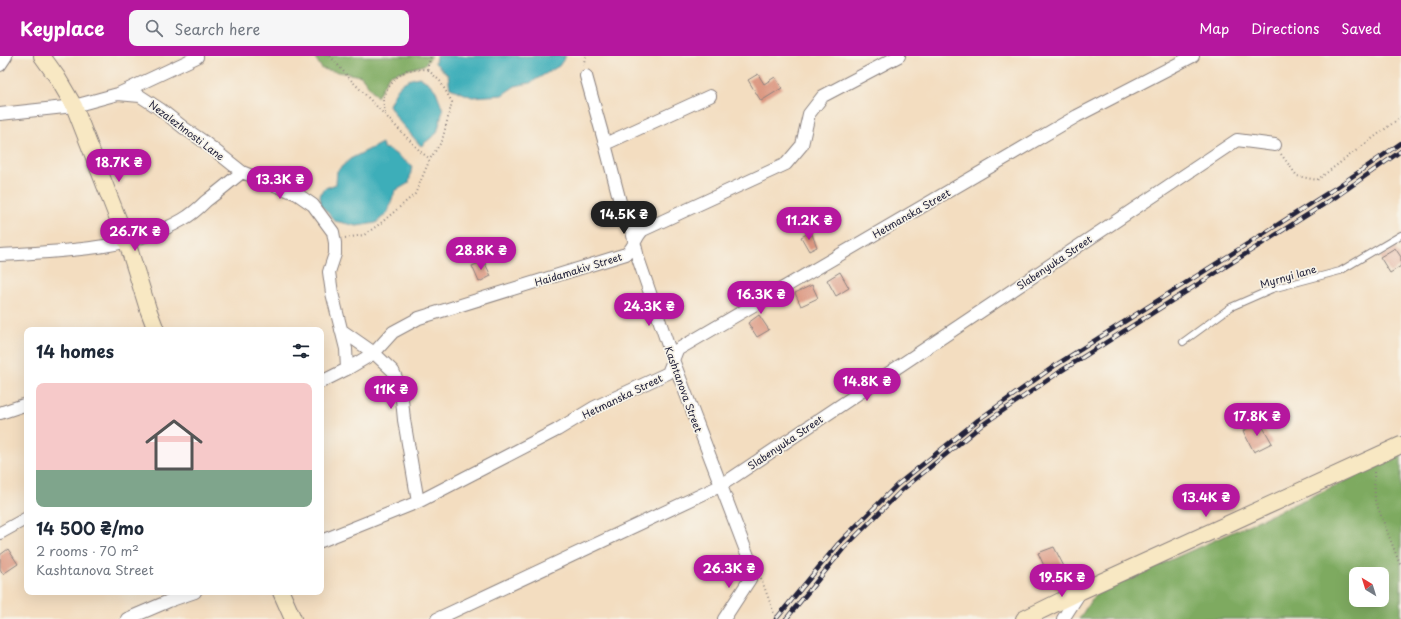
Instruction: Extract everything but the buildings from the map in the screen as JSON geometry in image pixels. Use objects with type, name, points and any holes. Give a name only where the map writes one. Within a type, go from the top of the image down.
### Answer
[{"type":"street","points":[[0,64],[6,56]]},
{"type":"street","points":[[42,56],[57,77],[74,106],[127,242],[155,327]]},
{"type":"street","name":"Haidamakiv Street","points":[[324,380],[374,353],[393,332],[419,318],[626,254],[632,249],[638,234],[643,230],[786,164],[802,145],[809,114],[823,96],[899,56]]},
{"type":"street","name":"Hetmanska Street","points":[[324,541],[418,502],[557,430],[594,406],[668,373],[677,350],[1076,116],[1193,56]]},
{"type":"street","name":"Nezalezhnosti Lane","points":[[0,114],[74,106],[118,94],[197,58]]},
{"type":"street","name":"Kashtanova Street","points":[[586,76],[624,217],[632,231],[638,258],[673,360],[751,564]]},
{"type":"street","name":"Nezalezhnosti Lane","points":[[118,94],[140,96],[203,141],[242,172],[297,194],[313,205],[333,232],[335,254],[330,272],[332,293],[346,349],[347,369]]},
{"type":"street","points":[[605,144],[710,96]]},
{"type":"street","name":"Slabenyuka Street","points":[[437,619],[720,486],[1237,140],[1275,145]]},
{"type":"street","points":[[0,255],[68,251],[127,242],[165,229],[183,220],[242,172]]},
{"type":"street","points":[[341,330],[374,353],[394,371],[401,389],[404,420],[418,502]]},
{"type":"street","points":[[0,413],[24,405]]},
{"type":"street","points":[[1024,619],[1081,591],[1401,445]]},
{"type":"street","points":[[0,533],[24,520]]},
{"type":"street","points":[[724,619],[750,579],[751,564]]},
{"type":"street","points":[[1063,619],[1081,591]]},
{"type":"street","points":[[128,619],[169,600],[185,595]]},
{"type":"street","points":[[282,595],[293,619]]},
{"type":"lane","name":"Myrnyi lane","points":[[1183,342],[1231,307],[1272,289],[1340,271],[1401,234]]},
{"type":"path","points":[[330,56],[351,80],[421,152],[430,159]]},
{"type":"path","points":[[427,69],[431,56]]},
{"type":"path","points":[[334,238],[364,236],[415,194],[430,159],[442,141],[452,102],[440,81],[427,69],[407,70],[397,77],[387,89],[383,100],[385,114]]},
{"type":"path","points":[[1275,145],[1297,176],[1317,180],[1401,117]]},
{"type":"path","points":[[1373,457],[1375,500],[1401,566]]},
{"type":"path","points":[[751,564],[762,581],[776,619]]},
{"type":"green space","points":[[314,56],[432,56],[424,65],[389,75],[377,97],[361,76],[322,69]]},
{"type":"green space","points":[[1401,456],[1401,619],[1079,619],[1095,594]]},
{"type":"water","points":[[436,56],[566,56],[559,66],[530,83],[515,86],[502,95],[472,97],[450,88],[448,75],[435,63]]},
{"type":"water","points":[[419,77],[429,83],[436,91],[443,110],[437,133],[421,146],[398,120],[389,105],[394,94],[403,83]]},
{"type":"water","points":[[382,143],[383,148],[390,150],[412,166],[409,183],[395,191],[388,212],[376,223],[357,226],[335,221],[321,205],[320,195],[323,189],[336,184],[337,171],[350,159]]},
{"type":"railway","points":[[776,619],[838,544],[897,485],[978,420],[1056,365],[1334,189],[1401,143]]},
{"type":"railway","points":[[786,619],[844,548],[902,490],[982,425],[1061,371],[1337,196],[1401,151]]}]
